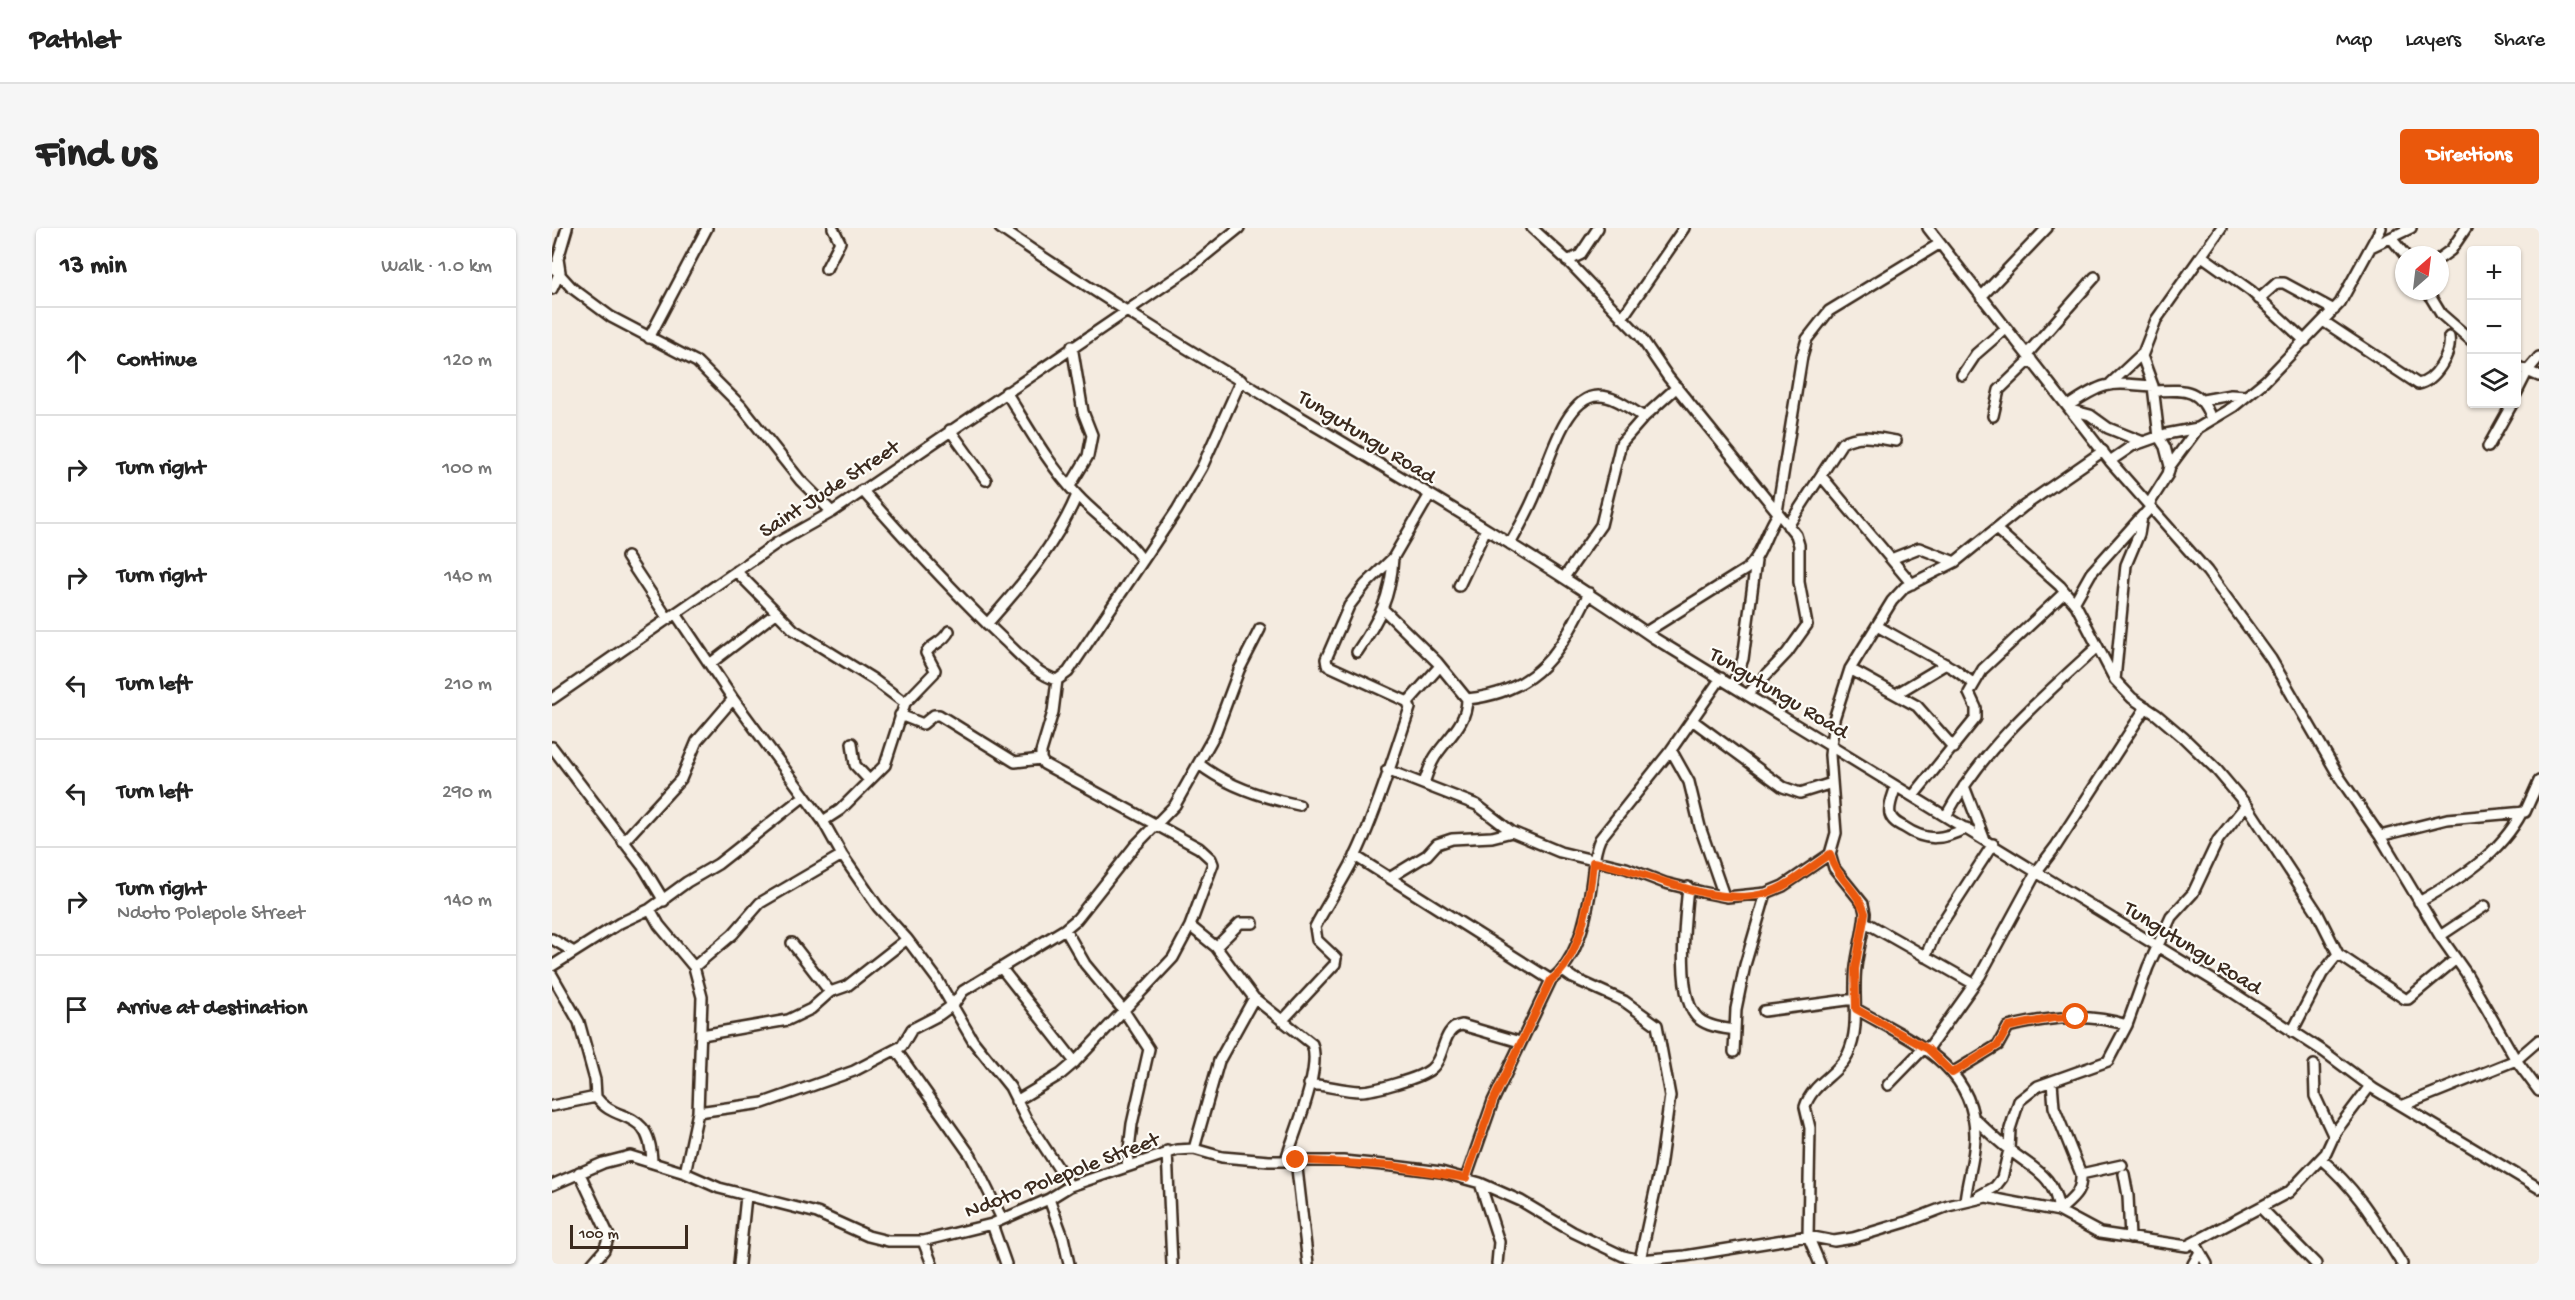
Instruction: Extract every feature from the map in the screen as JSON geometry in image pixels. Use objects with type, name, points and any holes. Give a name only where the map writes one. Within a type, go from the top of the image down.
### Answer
[{"type":"street","points":[[552,289],[560,272],[558,259],[567,228]]},
{"type":"street","points":[[649,338],[708,228]]},
{"type":"street","points":[[826,269],[840,242],[833,228]]},
{"type":"street","name":"Tungutungu Road","points":[[1000,228],[1014,232],[1128,310],[1429,496],[1565,576],[1646,632],[2037,871],[2157,948],[2229,990],[2323,1051],[2370,1086],[2539,1188]]},
{"type":"street","name":"Saint Jude Street","points":[[552,699],[777,543],[832,512],[862,489],[1187,270],[1239,228]]},
{"type":"street","points":[[1532,228],[1568,261],[1640,336],[1677,387],[1788,526],[1799,545],[1799,582],[1807,625],[1787,653],[1748,694]]},
{"type":"street","points":[[1568,261],[1580,255],[1598,228]]},
{"type":"street","points":[[1622,318],[1683,228]]},
{"type":"street","points":[[1928,228],[2148,508],[2207,571],[2271,659],[2340,778],[2380,836],[2516,1060],[2539,1091]]},
{"type":"street","points":[[1982,297],[2047,228]]},
{"type":"street","points":[[2070,408],[2088,392],[2111,383],[2143,353],[2156,320],[2221,228]]},
{"type":"street","points":[[2074,603],[2091,573],[2148,508],[2168,474],[2170,466],[2198,428],[2265,381],[2334,310],[2381,228]]},
{"type":"street","points":[[2371,247],[2411,228]]},
{"type":"street","points":[[2449,251],[2466,228]]},
{"type":"street","points":[[2391,238],[2398,246]]},
{"type":"street","points":[[1733,685],[1743,659],[1755,561],[1762,541],[1778,513],[1802,356],[1807,339],[1829,311],[1939,244]]},
{"type":"street","points":[[2202,256],[2259,299],[2305,341]]},
{"type":"street","points":[[552,266],[560,272],[572,288],[592,304],[649,338],[686,355],[715,378],[800,480],[832,512]]},
{"type":"street","points":[[1993,416],[1999,390],[2095,277]]},
{"type":"street","points":[[2259,299],[2277,283],[2284,283],[2334,310]]},
{"type":"street","points":[[2432,300],[2441,314],[2467,337]]},
{"type":"street","points":[[2324,321],[2418,384],[2427,381],[2448,354],[2449,337]]},
{"type":"street","points":[[1962,375],[1976,354],[2006,328]]},
{"type":"street","points":[[1070,486],[1088,456],[1092,435],[1083,412],[1072,346]]},
{"type":"street","points":[[2143,353],[2144,365],[2153,389],[2159,437],[2166,447],[2170,466]]},
{"type":"street","points":[[2521,385],[2528,370],[2539,357]]},
{"type":"street","points":[[2521,367],[2539,376]]},
{"type":"street","points":[[1041,759],[1053,712],[1057,680],[1068,672],[1203,468],[1241,380]]},
{"type":"street","points":[[2111,383],[2195,393],[2203,400],[2211,419]]},
{"type":"street","points":[[1565,576],[1600,525],[1621,443],[1644,417],[1677,387]]},
{"type":"street","points":[[1006,392],[1049,460],[1077,495],[1122,537],[1142,560]]},
{"type":"street","points":[[2203,400],[2231,395],[2246,396]]},
{"type":"street","points":[[1510,544],[1536,494],[1557,439],[1576,406],[1587,398],[1608,397],[1644,417]]},
{"type":"street","points":[[2070,408],[2090,415],[2108,428],[2143,442]]},
{"type":"street","points":[[2488,447],[2510,408]]},
{"type":"street","points":[[2110,461],[2143,442],[2198,428]]},
{"type":"street","points":[[950,430],[986,480]]},
{"type":"street","points":[[1788,526],[1842,443],[1850,438],[1865,437],[1896,441]]},
{"type":"street","points":[[1820,1264],[1808,1236],[1810,1128],[1805,1107],[1818,1085],[1847,1055],[1856,1004],[1855,969],[1865,922],[1863,904],[1833,868],[1830,854],[1836,833],[1831,745],[1834,719],[1850,669],[1892,601],[1912,584],[1955,562],[2024,506],[2103,451]]},
{"type":"street","points":[[1822,477],[1912,584]]},
{"type":"street","points":[[862,489],[896,531],[987,624],[1048,678],[1057,680]]},
{"type":"street","points":[[987,624],[1036,563],[1068,515],[1077,495]]},
{"type":"street","points":[[1282,1022],[1335,964],[1336,958],[1315,934],[1315,927],[1355,856],[1378,806],[1387,770],[1410,708],[1408,702],[1327,665],[1326,659],[1349,606],[1365,585],[1393,558],[1429,496]]},
{"type":"street","points":[[2115,680],[2126,565],[2148,508]]},
{"type":"street","points":[[1459,586],[1486,529]]},
{"type":"street","points":[[1996,529],[2016,545],[2074,603],[2115,680],[2132,698],[2146,707],[2216,769],[2246,805],[2317,912],[2338,954],[2405,999],[2408,999],[2456,958]]},
{"type":"street","points":[[1892,559],[1919,548],[1955,562]]},
{"type":"street","points":[[627,557],[672,617],[711,663],[733,699],[823,821],[842,855],[878,907],[908,939],[954,1004],[973,1041],[1001,1074],[1070,1186]]},
{"type":"street","points":[[1357,652],[1383,609],[1391,587],[1393,558]]},
{"type":"street","points":[[1646,632],[1713,591],[1755,561]]},
{"type":"street","points":[[736,572],[794,630],[873,679],[905,703]]},
{"type":"street","points":[[1913,796],[1954,748],[1976,717],[1976,708],[1969,693],[1983,669],[2065,592]]},
{"type":"street","points":[[1467,699],[1496,695],[1515,688],[1534,675],[1564,641],[1589,593]]},
{"type":"street","points":[[1383,609],[1440,666],[1467,699]]},
{"type":"street","points":[[711,663],[776,613]]},
{"type":"street","points":[[1877,626],[1946,664],[1973,683]]},
{"type":"street","points":[[698,1112],[749,1106],[783,1098],[828,1083],[896,1050],[912,1029],[954,1004],[963,991],[1002,969],[1077,919],[1134,847],[1158,826],[1175,805],[1215,734],[1239,670],[1260,629]]},
{"type":"street","points":[[823,821],[840,810],[868,779],[885,765],[905,703],[934,673],[935,670],[926,656],[927,649],[944,642],[950,631]]},
{"type":"street","points":[[1946,816],[1964,786],[2013,724],[2097,647]]},
{"type":"street","points":[[1896,694],[1946,664]]},
{"type":"street","points":[[1408,702],[1440,666]]},
{"type":"street","points":[[1850,669],[1917,706],[1954,748]]},
{"type":"street","points":[[1466,1178],[1493,1101],[1520,1042],[1551,980],[1563,971],[1581,928],[1593,862],[1600,839],[1671,750],[1721,678]]},
{"type":"street","points":[[623,842],[681,779],[697,741],[733,699]]},
{"type":"street","points":[[1424,783],[1435,756],[1461,721],[1467,699]]},
{"type":"street","points":[[1888,1085],[1927,1048],[1974,984],[2037,871],[2056,846],[2146,707]]},
{"type":"street","points":[[900,715],[923,724],[934,715],[939,715],[1015,762],[1041,759],[1064,777],[1199,848],[1211,859],[1210,873],[1190,926],[1173,958],[1075,1062],[1061,1074],[1016,1101]]},
{"type":"street","points":[[1692,720],[1783,787],[1800,793],[1832,783]]},
{"type":"street","points":[[852,743],[855,765],[868,779]]},
{"type":"street","points":[[552,747],[664,901]]},
{"type":"street","points":[[1671,750],[1689,782],[1700,827],[1724,896]]},
{"type":"street","points":[[1199,764],[1221,780],[1263,796],[1299,805]]},
{"type":"street","points":[[1387,770],[1477,805],[1512,832],[1593,862],[1626,868],[1665,883],[1724,896],[1767,893],[1783,886],[1830,854]]},
{"type":"street","points":[[2419,902],[2452,883],[2496,850],[2522,812],[2527,809],[2539,781]]},
{"type":"street","points":[[1896,786],[1890,813],[1894,821],[1913,833],[1933,839],[1951,836],[1966,828]]},
{"type":"street","points":[[1964,786],[1983,838]]},
{"type":"street","points":[[552,966],[620,923],[664,901],[687,882],[718,864],[804,797]]},
{"type":"street","points":[[1563,971],[1640,1010],[1657,1025],[1660,1036],[1670,1096],[1660,1168],[1640,1260],[1685,1256],[1808,1236],[1834,1241],[1853,1238],[1977,1197],[1999,1183],[2010,1150],[2010,1129],[2019,1101],[2027,1092],[2108,1061],[2127,1024],[2171,917],[2187,903],[2200,882],[2218,840],[2246,805]]},
{"type":"street","points":[[2380,836],[2447,819],[2522,812]]},
{"type":"street","points":[[1391,877],[1427,855],[1437,844],[1452,839],[1492,837],[1512,832]]},
{"type":"street","points":[[1925,957],[1936,932],[1993,844]]},
{"type":"street","points":[[694,967],[727,940],[760,903],[842,855]]},
{"type":"street","points":[[1355,856],[1551,980]]},
{"type":"street","points":[[1688,887],[1683,926],[1688,1005],[1699,1019],[1713,1026],[1735,1030]]},
{"type":"street","points":[[1734,1052],[1736,1009],[1745,965],[1767,893]]},
{"type":"street","points":[[2440,936],[2485,906]]},
{"type":"street","points":[[650,909],[659,925],[694,967],[702,997],[698,1112],[685,1173]]},
{"type":"street","points":[[1216,947],[1240,923],[1253,922]]},
{"type":"street","points":[[1865,922],[1974,984]]},
{"type":"street","points":[[1190,926],[1216,947],[1254,998],[1312,1044],[1315,1051],[1310,1084],[1291,1160],[1308,1264]]},
{"type":"street","points":[[1065,929],[1085,963],[1124,1011],[1149,1049],[1132,1124],[1127,1166]]},
{"type":"street","points":[[552,939],[574,952]]},
{"type":"street","points":[[702,1035],[788,1020],[811,1009],[830,992],[847,986],[908,939]]},
{"type":"street","points":[[792,943],[830,992]]},
{"type":"street","points":[[2292,1032],[2322,974],[2338,954]]},
{"type":"street","points":[[1002,969],[1075,1062]]},
{"type":"street","points":[[552,975],[579,1022],[595,1080],[596,1097],[608,1107],[636,1121],[652,1146],[652,1162]]},
{"type":"street","points":[[1194,1149],[1218,1061],[1254,998]]},
{"type":"street","points":[[1764,1011],[1856,1004],[1927,1048],[1961,1085],[1972,1116],[1975,1140],[1965,1201]]},
{"type":"street","points":[[1952,1073],[1998,1045],[2008,1027],[2076,1017],[2101,1018],[2127,1024]]},
{"type":"street","points":[[1310,1084],[1366,1091],[1419,1075],[1436,1064],[1450,1030],[1455,1026],[1461,1025],[1520,1042]]},
{"type":"street","points":[[2404,1105],[2516,1060],[2539,1040]]},
{"type":"street","points":[[896,1050],[971,1156],[1002,1219]]},
{"type":"street","points":[[2314,1065],[2315,1096],[2324,1121],[2334,1137]]},
{"type":"street","points":[[2052,1082],[2054,1107],[2081,1174],[2082,1185],[2078,1194],[2059,1211]]},
{"type":"street","points":[[1977,1197],[2059,1211],[2100,1233],[2198,1248],[2289,1192],[2321,1159],[2347,1113],[2370,1086]]},
{"type":"street","points":[[552,1106],[596,1097]]},
{"type":"street","points":[[1972,1116],[2010,1150],[2045,1176],[2053,1189],[2059,1211]]},
{"type":"street","name":"Ndoto Polepole Street","points":[[552,1185],[579,1172],[630,1156],[685,1173],[746,1196],[792,1204],[868,1236],[888,1241],[923,1242],[992,1224],[1049,1199],[1070,1186],[1167,1152],[1194,1149],[1222,1157],[1383,1165],[1466,1178],[1521,1201],[1573,1232],[1623,1257],[1640,1260]]},
{"type":"street","points":[[1167,1152],[1172,1264]]},
{"type":"street","points":[[2321,1159],[2339,1174],[2371,1212],[2402,1264]]},
{"type":"street","points":[[2081,1174],[2123,1169],[2128,1196],[2130,1238]]},
{"type":"street","points":[[579,1172],[609,1236],[604,1250],[591,1264]]},
{"type":"street","points":[[1480,1183],[1499,1242],[1497,1264]]},
{"type":"street","points":[[739,1264],[746,1196]]},
{"type":"street","points":[[1049,1199],[1063,1237],[1069,1264]]},
{"type":"street","points":[[2262,1209],[2316,1264]]},
{"type":"street","points":[[992,1224],[1006,1264]]},
{"type":"street","points":[[923,1242],[932,1264]]},
{"type":"street","points":[[2193,1264],[2198,1248]]},
{"type":"street","points":[[2198,1248],[2207,1264]]},
{"type":"route","points":[[1296,1160],[1343,1161],[1393,1166],[1441,1172],[1466,1178],[1477,1143],[1505,1073],[1551,980],[1563,971],[1575,945],[1592,881],[1593,862],[1626,868],[1665,883],[1727,897],[1767,893],[1783,886],[1830,854],[1833,868],[1863,904],[1865,913],[1855,969],[1856,1009],[1898,1030],[1928,1049],[1952,1073],[1998,1045],[2003,1040],[2008,1027],[2053,1018],[2076,1017]]}]
